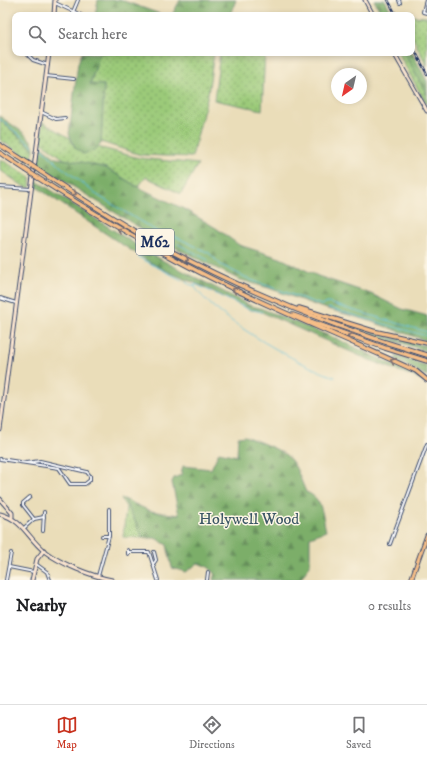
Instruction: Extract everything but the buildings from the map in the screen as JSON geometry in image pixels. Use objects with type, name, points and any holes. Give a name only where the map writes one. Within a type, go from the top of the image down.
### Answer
[{"type":"highway","name":"M62","points":[[0,145],[151,240],[220,276],[275,301],[367,336],[427,355]]},
{"type":"highway","name":"M62","points":[[0,153],[109,223],[147,245],[215,281],[416,371],[427,380]]},
{"type":"highway","points":[[275,301],[373,331],[427,343]]},
{"type":"highway","name":"M62","points":[[271,306],[385,348],[427,361]]},
{"type":"main road","points":[[411,580],[427,535]]},
{"type":"street","points":[[54,12],[55,2],[73,12],[78,0]]},
{"type":"street","points":[[365,0],[371,12]]},
{"type":"street","points":[[426,0],[423,12],[427,13]]},
{"type":"street","points":[[29,56],[33,60],[48,65]]},
{"type":"street","points":[[0,430],[2,403],[49,56]]},
{"type":"street","points":[[396,56],[427,111]]},
{"type":"street","points":[[46,76],[74,79]]},
{"type":"street","points":[[41,112],[56,119],[65,118]]},
{"type":"street","points":[[0,186],[31,189]]},
{"type":"street","points":[[0,298],[16,303]]},
{"type":"street","points":[[390,544],[427,444]]},
{"type":"street","points":[[0,459],[26,463],[59,468],[70,484],[85,484],[90,480],[90,476],[87,472],[40,461],[26,463]]},
{"type":"street","points":[[30,497],[23,503],[23,505],[34,519]]},
{"type":"street","points":[[0,499],[12,513],[10,517]]},
{"type":"street","points":[[98,576],[109,536],[109,509]]},
{"type":"street","points":[[43,531],[44,512]]},
{"type":"street","points":[[0,514],[10,517],[24,528],[44,550],[56,559],[104,579],[112,580]]},
{"type":"street","points":[[24,528],[34,519],[44,517]]},
{"type":"street","points":[[102,536],[109,536]]},
{"type":"street","points":[[32,580],[36,564],[44,550]]},
{"type":"street","points":[[128,552],[149,552],[158,580]]},
{"type":"street","points":[[153,563],[156,560],[154,552]]},
{"type":"street","points":[[6,580],[11,553]]},
{"type":"street","points":[[36,564],[47,572],[50,580]]},
{"type":"street","points":[[9,567],[34,572]]},
{"type":"street","points":[[207,580],[208,572]]},
{"type":"green space","points":[[98,0],[121,0],[155,12],[96,12]]},
{"type":"green space","points":[[180,0],[236,0],[231,12],[174,12]]},
{"type":"green space","points":[[374,0],[385,0],[391,12],[380,12]]},
{"type":"green space","points":[[415,16],[427,17],[427,66],[415,42]]},
{"type":"green space","points":[[81,56],[99,56],[90,84],[104,85],[101,144],[94,150],[84,154],[76,149],[69,134],[78,63]]},
{"type":"green space","points":[[99,56],[214,56],[208,94],[192,157],[141,155],[101,142],[104,85],[90,85]]},
{"type":"green space","points":[[220,56],[265,56],[262,110],[214,100]]},
{"type":"green space","points":[[400,56],[406,56],[427,95],[427,105]]},
{"type":"green space","points":[[406,56],[414,56],[427,81],[427,95]]},
{"type":"green space","points":[[0,116],[31,140],[34,150],[0,120]]},
{"type":"green space","points":[[0,120],[34,150],[31,160],[0,140]]},
{"type":"green space","points":[[43,122],[70,138],[76,149],[94,150],[98,147],[139,158],[198,164],[181,194],[146,177],[138,187],[106,168],[64,159],[41,142]]},
{"type":"green space","points":[[40,145],[56,158],[106,168],[138,187],[184,209],[216,228],[239,245],[280,258],[318,276],[371,294],[402,309],[427,316],[427,341],[364,319],[320,307],[269,288],[238,279],[156,238],[37,164]]},
{"type":"green space","points":[[0,159],[31,177],[30,188],[23,186],[0,170]]},
{"type":"green space","points":[[35,180],[154,256],[251,306],[260,308],[337,339],[421,378],[420,379],[369,360],[257,310],[250,310],[209,289],[159,267],[119,243],[35,186]]},
{"type":"green space","points":[[331,321],[386,336],[401,343],[393,342]]},
{"type":"green space","points":[[386,336],[427,346],[427,351],[401,343]]},
{"type":"green space","points":[[396,356],[427,366],[427,376],[396,360]]},
{"type":"green space","name":"Holywell Wood","points":[[245,436],[286,455],[292,461],[306,492],[316,498],[321,508],[326,531],[310,537],[310,565],[300,580],[213,580],[215,573],[208,567],[198,563],[186,572],[172,568],[167,545],[155,538],[143,538],[124,499],[150,511],[179,515],[172,482],[174,478],[181,475],[183,466],[211,469],[219,452],[237,456],[238,437]]},
{"type":"green space","points":[[121,499],[124,499],[143,538],[123,537],[126,507]]},
{"type":"waterway","points":[[0,119],[33,146]]},
{"type":"waterway","points":[[41,147],[62,168]]},
{"type":"waterway","points":[[63,168],[97,195],[161,234],[174,236],[209,253],[221,265],[251,280],[321,305],[328,303],[427,332]]},
{"type":"waterway","points":[[178,244],[208,260]]},
{"type":"waterway","points":[[138,257],[191,285],[197,285],[248,309],[262,312]]},
{"type":"waterway","points":[[194,285],[203,297],[218,310],[258,338],[280,352],[321,372],[335,377]]},
{"type":"waterway","points":[[328,308],[427,336]]},
{"type":"railway","points":[[388,0],[394,12]]},
{"type":"railway","points":[[415,51],[427,74]]}]
